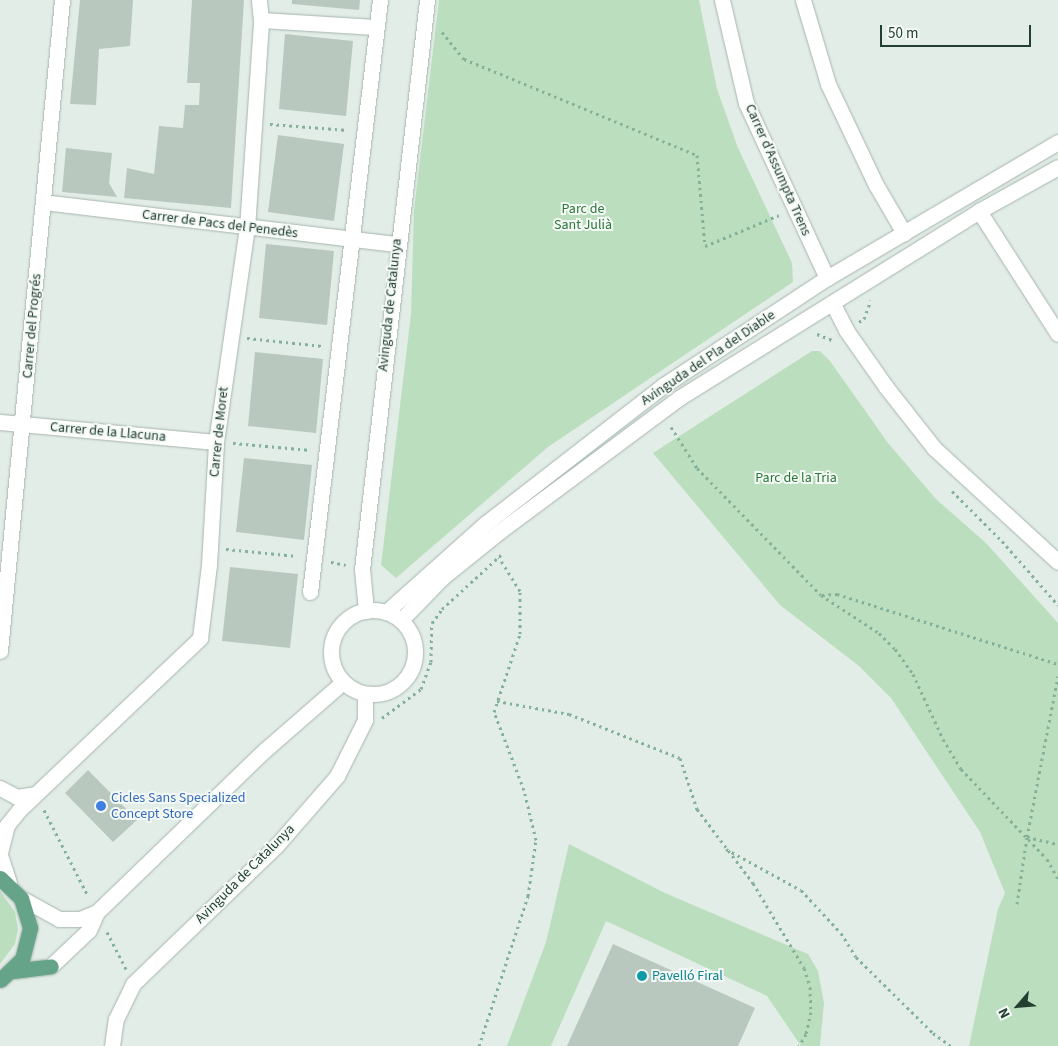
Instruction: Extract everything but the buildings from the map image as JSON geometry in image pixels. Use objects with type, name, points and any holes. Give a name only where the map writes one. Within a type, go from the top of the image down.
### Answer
[{"type":"main road","points":[[3,978],[28,944],[29,920],[21,898],[4,881]]},
{"type":"main road","points":[[3,978],[51,966]]},
{"type":"street","name":"Carrer del Progrés","points":[[0,651],[24,424],[62,0]]},
{"type":"street","name":"Carrer de Moret","points":[[0,854],[7,825],[35,794],[200,638],[210,548],[216,442],[247,228],[261,20],[259,0]]},
{"type":"street","points":[[310,592],[380,0]]},
{"type":"street","name":"Carrer d'Assumpta Trens","points":[[722,0],[746,103],[827,278]]},
{"type":"street","points":[[803,0],[828,84],[876,185],[904,232]]},
{"type":"street","name":"Avinguda de Catalunya","points":[[366,611],[362,569],[397,244],[426,6]]},
{"type":"street","points":[[261,20],[376,27]]},
{"type":"street","name":"Avinguda del Pla del Diable","points":[[386,612],[486,523],[664,385],[827,278],[1058,142]]},
{"type":"street","name":"Avinguda del Pla del Diable","points":[[401,620],[443,577],[486,542],[679,398],[833,304],[979,211],[1058,166]]},
{"type":"street","name":"Carrer de Pacs del Penedès","points":[[43,202],[247,228],[397,244]]},
{"type":"street","points":[[979,211],[1058,334]]},
{"type":"street","points":[[833,304],[846,330],[934,448],[1058,562]]},
{"type":"street","name":"Carrer de la Llacuna","points":[[0,422],[216,442]]},
{"type":"street","points":[[366,611],[386,612],[401,620],[415,644],[412,671],[392,690],[365,694],[343,682],[332,659],[336,633],[354,615],[366,611]]},
{"type":"street","points":[[51,966],[88,930],[97,912],[265,750],[343,682]]},
{"type":"street","name":"Avinguda de Catalunya","points":[[112,1046],[116,1019],[133,984],[276,846],[337,776],[365,720],[365,694]]},
{"type":"street","points":[[0,788],[17,797],[35,794]]},
{"type":"street","points":[[0,854],[4,881]]},
{"type":"street","points":[[21,898],[59,919],[80,919],[97,912]]},
{"type":"path","points":[[426,6],[464,59],[697,155],[705,246],[795,209]]},
{"type":"path","points":[[254,123],[364,131]]},
{"type":"path","points":[[832,340],[864,319],[866,307],[878,295]]},
{"type":"path","points":[[808,337],[817,334],[832,340],[836,346]]},
{"type":"path","points":[[231,336],[339,347]]},
{"type":"path","points":[[663,432],[678,422]]},
{"type":"path","points":[[670,427],[697,468],[821,595],[879,633],[895,649],[913,674],[943,739],[973,785],[1027,836],[1047,858],[1058,879]]},
{"type":"path","points":[[216,442],[327,451]]},
{"type":"path","points":[[950,489],[1002,541],[1058,605]]},
{"type":"path","points":[[210,548],[314,558]]},
{"type":"path","points":[[378,720],[421,689],[431,662],[432,623],[442,609],[505,552]]},
{"type":"path","points":[[479,1046],[528,896],[536,840],[524,790],[494,712],[520,634],[520,591],[499,557]]},
{"type":"path","points":[[821,595],[837,594],[1058,664]]},
{"type":"path","points":[[1017,904],[1027,836],[1058,676]]},
{"type":"path","points":[[497,701],[569,714],[680,758],[697,809],[724,848],[753,883],[804,968],[810,987],[811,1012],[806,1034],[799,1046]]},
{"type":"path","points":[[35,794],[133,984]]},
{"type":"path","points":[[1027,836],[1058,844]]},
{"type":"path","points":[[724,848],[801,890],[841,933],[856,956],[933,1033],[950,1046]]},
{"type":"green space","name":"Parc de Sant Julià","points":[[439,0],[699,0],[717,89],[738,148],[792,263],[793,282],[548,447],[396,578],[381,565],[411,314],[414,210]]},
{"type":"green space","name":"Parc de la Tria","points":[[812,351],[820,351],[830,361],[888,443],[936,499],[986,543],[1058,623],[1058,1046],[969,1046],[998,909],[1005,893],[980,832],[891,698],[859,666],[780,605],[653,453]]},
{"type":"green space","points":[[569,844],[665,893],[808,954],[818,971],[824,1003],[820,1046],[801,1046],[767,996],[606,921],[551,1046],[507,1046],[546,942]]},
{"type":"green space","points":[[0,891],[15,912],[18,929],[15,944],[0,964]]},
{"type":"place","name":"Cicles Sans Specialized Concept Store","points":[[101,806]]},
{"type":"place","name":"Pavelló Firal","points":[[642,976]]}]
